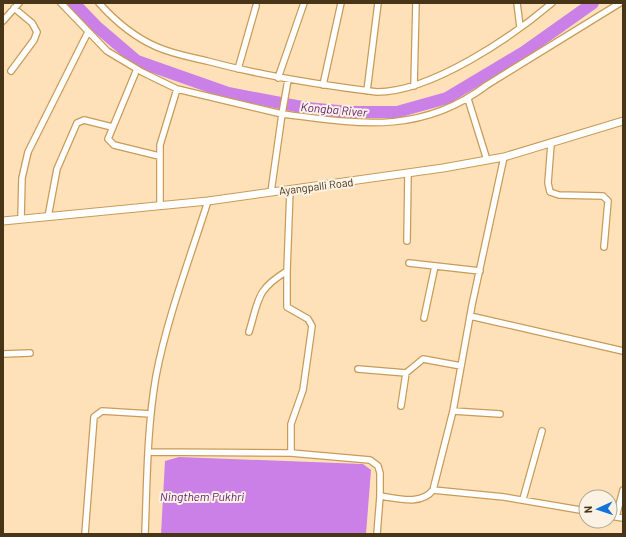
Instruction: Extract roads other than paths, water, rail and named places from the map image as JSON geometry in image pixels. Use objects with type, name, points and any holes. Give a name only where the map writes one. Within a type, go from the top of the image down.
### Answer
[{"type":"street","points":[[3,21],[19,3]]},
{"type":"street","points":[[61,3],[113,56],[177,89],[283,111],[354,123],[376,124],[421,117],[447,109],[468,99],[492,82],[620,3]]},
{"type":"street","points":[[100,3],[121,25],[157,47],[238,69],[278,78],[288,83],[392,92],[414,86],[476,57],[552,3]]},
{"type":"street","points":[[278,78],[304,3]]},
{"type":"street","points":[[323,85],[341,3]]},
{"type":"street","points":[[367,91],[378,3]]},
{"type":"street","points":[[414,86],[416,3]]},
{"type":"street","points":[[517,3],[520,27]]},
{"type":"street","points":[[238,69],[256,6]]},
{"type":"street","points":[[11,72],[34,40],[37,32],[32,23],[14,8]]},
{"type":"street","points":[[21,220],[22,178],[28,152],[88,32]]},
{"type":"street","points":[[137,69],[108,139],[111,144],[160,156]]},
{"type":"street","points":[[270,192],[288,83]]},
{"type":"street","points":[[160,206],[160,156],[163,134],[177,89]]},
{"type":"street","points":[[468,99],[487,160]]},
{"type":"street","points":[[48,217],[57,169],[77,123],[84,120],[112,127]]},
{"type":"street","name":"Ayangpalli Road","points":[[3,221],[208,201],[408,173],[504,157],[551,144],[588,130],[623,121]]},
{"type":"street","points":[[551,144],[548,183],[550,192],[559,195],[603,196],[608,201],[604,247]]},
{"type":"street","points":[[380,496],[417,500],[429,495],[433,490],[453,411],[470,316],[504,157]]},
{"type":"street","points":[[407,241],[408,173]]},
{"type":"street","points":[[290,190],[286,272],[287,307],[308,319],[312,326],[303,390],[291,424],[291,453]]},
{"type":"street","points":[[145,534],[151,414],[163,346],[208,201]]},
{"type":"street","points":[[409,263],[480,271]]},
{"type":"street","points":[[424,318],[435,266]]},
{"type":"street","points":[[249,332],[263,290],[273,280],[286,272]]},
{"type":"street","points":[[470,316],[623,351]]},
{"type":"street","points":[[3,354],[30,353]]},
{"type":"street","points":[[401,406],[406,373],[423,359],[461,366]]},
{"type":"street","points":[[358,368],[406,373]]},
{"type":"street","points":[[85,534],[94,417],[102,411],[151,414]]},
{"type":"street","points":[[453,411],[500,414]]},
{"type":"street","points":[[523,499],[542,431]]},
{"type":"street","points":[[148,452],[291,453],[374,462],[378,466],[380,472],[377,534]]},
{"type":"street","points":[[433,490],[523,499],[578,509]]},
{"type":"street","points":[[618,503],[623,490]]},
{"type":"water","name":"Ningthem Pukhri","points":[[179,457],[363,464],[371,470],[366,534],[161,534],[165,461]]},
{"type":"waterway","name":"Kongba River","points":[[74,3],[96,26],[137,61],[228,93],[307,108],[348,112],[397,112],[447,98],[524,52],[593,3]]}]
